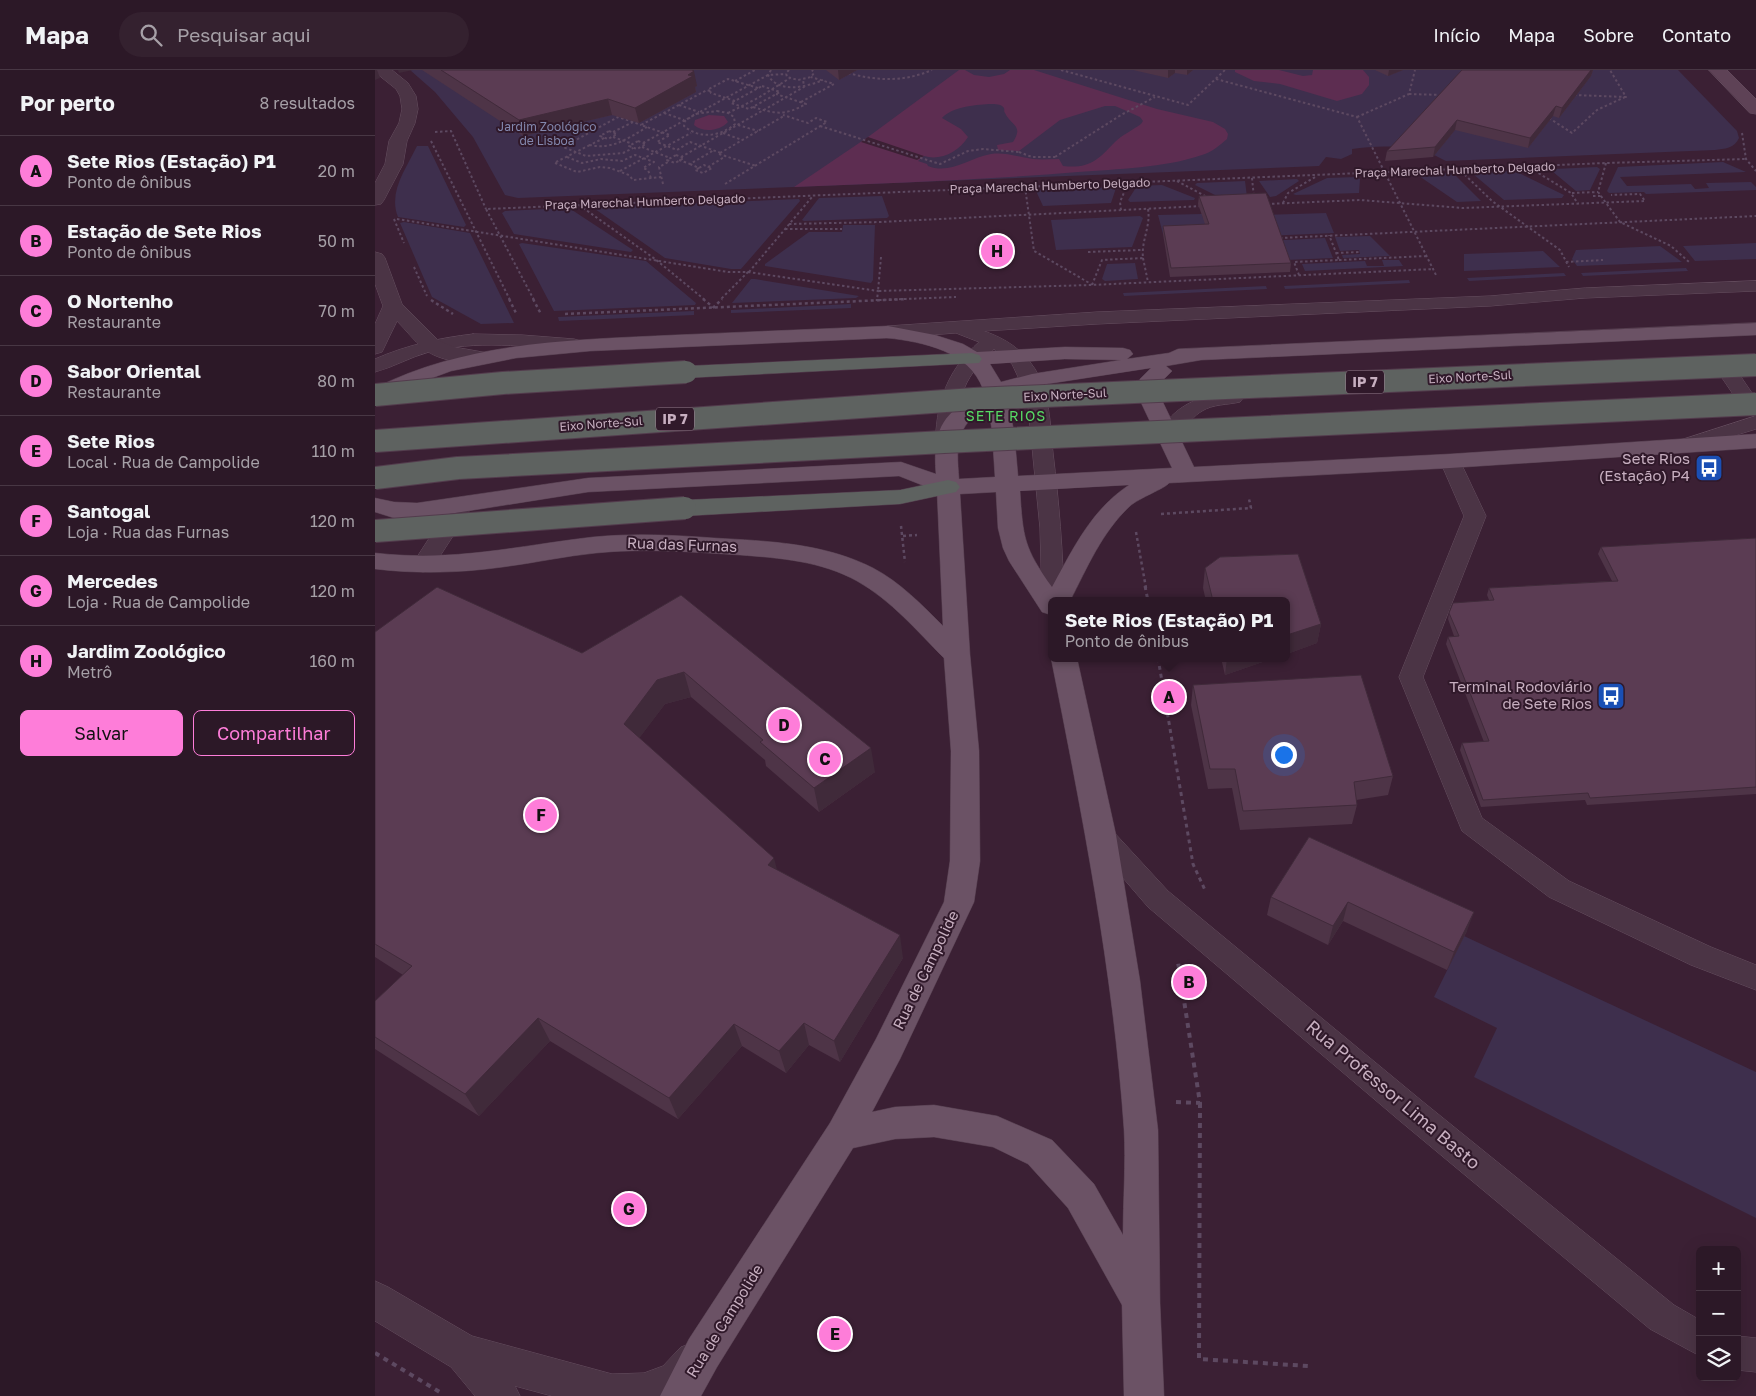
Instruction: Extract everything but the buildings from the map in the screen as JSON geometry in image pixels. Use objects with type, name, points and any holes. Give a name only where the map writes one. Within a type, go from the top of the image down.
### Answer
[{"type":"highway","points":[[375,395],[503,383],[686,372],[971,359]]},
{"type":"highway","name":"Eixo Norte-Sul","points":[[375,442],[505,431],[974,399],[1756,365]]},
{"type":"highway","points":[[375,478],[478,467],[1750,400]]},
{"type":"highway","points":[[375,531],[545,517],[900,496],[948,487]]},
{"type":"main road","points":[[1717,70],[1755,107]]},
{"type":"main road","points":[[971,359],[1065,353],[1197,355],[1756,330]]},
{"type":"main road","points":[[375,395],[417,374],[452,363],[481,357],[574,345],[888,332],[932,340],[949,346],[971,359],[986,372],[994,391],[1003,427],[1007,484],[1015,550],[1048,601]]},
{"type":"main road","points":[[945,449],[951,428],[965,410],[994,391],[1032,380],[1197,355]]},
{"type":"main road","points":[[1187,475],[1149,400],[1147,392],[1148,384],[1154,376],[1197,355]]},
{"type":"main road","points":[[375,505],[404,511],[462,505],[588,485],[901,469],[948,487],[1451,461],[1756,441]]},
{"type":"main road","name":"Rua de Campolide","points":[[679,1396],[703,1353],[842,1134],[888,1049],[959,902],[965,861],[965,761],[957,655],[952,534],[945,449]]},
{"type":"main road","points":[[1059,597],[1102,520],[1118,503],[1152,483],[1187,475]]},
{"type":"main road","name":"Rua das Furnas","points":[[375,561],[423,565],[501,560],[621,542],[698,544],[795,553],[836,562],[865,575],[894,595],[957,655]]},
{"type":"main road","points":[[1065,662],[1101,835],[1124,981],[1138,1101],[1141,1130],[1141,1302],[1144,1396]]},
{"type":"main road","points":[[842,1134],[895,1123],[934,1121],[997,1132],[1040,1152],[1081,1196],[1141,1302]]},
{"type":"street","points":[[375,200],[394,164],[410,113],[408,96],[402,86],[382,70]]},
{"type":"street","points":[[380,156],[401,137]]},
{"type":"street","points":[[375,258],[393,306],[431,344],[437,349],[449,353],[481,357]]},
{"type":"street","points":[[375,348],[393,306]]},
{"type":"street","points":[[375,1300],[465,1353],[612,1393],[644,1392],[675,1381],[703,1353]]},
{"type":"street","points":[[465,1353],[500,1396]]},
{"type":"lane","points":[[888,332],[1097,318],[1510,300],[1585,292],[1756,286]]},
{"type":"lane","points":[[945,449],[947,409],[952,389],[961,373],[971,359],[992,341],[1006,332],[1028,324]]},
{"type":"lane","points":[[952,328],[1008,348],[1026,367],[1032,380],[1037,396],[1051,528],[1053,597]]},
{"type":"lane","points":[[375,366],[406,352],[431,344],[459,340],[508,339],[574,345]]},
{"type":"lane","points":[[1728,372],[1750,400]]},
{"type":"lane","points":[[1166,435],[1188,410],[1198,404],[1233,398]]},
{"type":"lane","points":[[1688,444],[1756,422]]},
{"type":"lane","points":[[1451,461],[1475,516],[1411,677],[1471,824],[1559,889],[1701,956],[1756,978]]},
{"type":"lane","points":[[423,565],[462,505]]},
{"type":"lane","name":"Rua Professor Lima Basto","points":[[1101,835],[1159,898],[1202,935],[1663,1317],[1696,1337]]},
{"type":"lane","points":[[1741,1353],[1756,1355]]},
{"type":"path","points":[[735,81],[755,70]]},
{"type":"path","points":[[768,75],[771,70]]},
{"type":"path","points":[[633,148],[629,146],[638,141],[643,143],[768,75],[785,74],[789,70]]},
{"type":"path","points":[[811,77],[814,73],[812,70]]},
{"type":"path","points":[[845,72],[870,80],[899,80],[932,70]]},
{"type":"path","points":[[1061,70],[1188,105],[1225,70]]},
{"type":"path","points":[[1409,94],[1415,70]]},
{"type":"path","points":[[1610,70],[1626,97]]},
{"type":"path","points":[[785,74],[789,78]]},
{"type":"path","points":[[768,75],[769,79],[778,85],[804,87]]},
{"type":"path","points":[[728,113],[736,119],[735,124],[729,129],[709,134],[691,132],[686,129],[684,124],[691,116],[705,112],[728,113],[789,78],[803,79],[811,77],[833,84],[801,102]]},
{"type":"path","points":[[710,91],[709,89],[728,79],[758,88]]},
{"type":"path","points":[[803,79],[804,87]]},
{"type":"path","points":[[1215,79],[1357,117],[1409,94],[1443,94]]},
{"type":"path","points":[[663,184],[659,167],[676,155],[681,157],[804,87],[823,80]]},
{"type":"path","points":[[762,86],[771,89],[780,92],[749,109],[731,103],[762,86]]},
{"type":"path","points":[[641,125],[707,90],[735,101]]},
{"type":"path","points":[[776,94],[806,104],[789,114],[780,114]]},
{"type":"path","points":[[747,95],[753,98]]},
{"type":"path","points":[[1573,95],[1626,97]]},
{"type":"path","points":[[820,126],[939,164],[969,151],[983,149],[1019,152],[1032,157],[1055,157],[1121,114],[1156,96]]},
{"type":"path","points":[[758,97],[764,100]]},
{"type":"path","points":[[1543,116],[1552,118],[1572,133],[1597,110],[1626,97]]},
{"type":"path","points":[[679,105],[699,112]]},
{"type":"path","points":[[725,184],[827,122],[816,118],[808,123],[753,107]]},
{"type":"path","points":[[664,113],[685,120]]},
{"type":"path","points":[[721,153],[785,116]]},
{"type":"path","points":[[643,143],[646,144],[623,153],[586,156],[563,147],[618,117],[670,135],[657,142],[677,150],[690,142],[756,166]]},
{"type":"path","points":[[1357,117],[1450,303]]},
{"type":"path","points":[[604,138],[600,136],[609,132],[613,133],[633,122]]},
{"type":"path","points":[[738,124],[758,131]]},
{"type":"path","points":[[590,145],[611,147],[647,127]]},
{"type":"path","points":[[401,137],[451,131],[486,209],[544,320]]},
{"type":"path","points":[[620,171],[691,132]]},
{"type":"path","points":[[613,133],[617,134],[608,139],[604,138],[555,163],[577,172],[600,167],[611,168],[629,175],[633,180],[661,177]]},
{"type":"path","points":[[723,133],[742,140]]},
{"type":"path","points":[[613,136],[633,144]]},
{"type":"path","points":[[401,137],[430,140],[518,316]]},
{"type":"path","points":[[642,147],[656,152],[675,163],[684,158],[681,157]]},
{"type":"path","points":[[690,164],[714,150]]},
{"type":"path","points":[[600,167],[601,154]]},
{"type":"path","points":[[567,156],[582,163],[601,159],[622,161],[635,155],[654,162],[643,168],[648,170],[651,178]]},
{"type":"path","points":[[709,166],[712,168],[703,173],[695,170],[704,165],[709,166],[726,156]]},
{"type":"path","name":"Praça Marechal Humberto Delgado","points":[[486,209],[1530,168],[1606,163],[1746,159],[1756,171]]},
{"type":"path","points":[[679,160],[699,168]]},
{"type":"path","points":[[1606,163],[1599,192],[1606,203],[1620,222],[1671,246],[1691,265],[1681,265]]},
{"type":"path","points":[[1530,168],[1571,193],[1578,204]]},
{"type":"path","points":[[1460,170],[1501,207],[1560,250],[1570,270]]},
{"type":"path","points":[[1283,203],[1288,193],[1318,176]]},
{"type":"path","points":[[1252,178],[1255,202]]},
{"type":"path","points":[[1176,181],[1209,199]]},
{"type":"path","points":[[1121,210],[1119,202],[1128,183]]},
{"type":"path","points":[[1025,187],[1033,251],[1091,285]]},
{"type":"path","points":[[1571,193],[1599,192]]},
{"type":"path","points":[[1264,204],[1361,200],[1463,208],[1645,202],[1640,194],[1611,195]]},
{"type":"path","points":[[712,313],[713,307],[748,272],[813,196]]},
{"type":"path","points":[[1593,196],[1601,196]]},
{"type":"path","points":[[579,205],[655,259],[713,307]]},
{"type":"path","points":[[789,224],[880,222],[1207,206]]},
{"type":"path","points":[[392,213],[408,252]]},
{"type":"path","points":[[1275,238],[1756,216]]},
{"type":"path","points":[[393,218],[728,272],[748,272],[878,291],[1091,285],[1434,270]]},
{"type":"path","points":[[785,230],[842,228]]},
{"type":"path","points":[[1329,235],[1339,260]]},
{"type":"path","points":[[1088,252],[1141,250]]},
{"type":"path","points":[[1336,253],[1360,252]]},
{"type":"path","points":[[1299,275],[1294,262],[1427,256]]},
{"type":"path","points":[[877,306],[881,257]]},
{"type":"path","points":[[1143,258],[1148,282]]},
{"type":"path","points":[[1566,262],[1603,260]]},
{"type":"path","points":[[412,261],[428,297],[457,316]]},
{"type":"path","points":[[1233,274],[1234,278]]},
{"type":"path","points":[[1427,276],[1437,276]]},
{"type":"path","points":[[560,314],[965,296]]},
{"type":"path","points":[[533,315],[541,315]]},
{"type":"path","points":[[894,595],[907,582],[900,496]]},
{"type":"path","points":[[1161,514],[1251,508],[1249,497]]},
{"type":"path","points":[[1159,662],[1193,864],[1209,898],[1225,914],[1177,956],[1200,1103],[1199,1359],[1309,1366]]},
{"type":"path","points":[[1138,1101],[1200,1103]]},
{"type":"path","points":[[375,1353],[446,1396]]},
{"type":"green space","name":"Jardim Zoológico de Lisboa","points":[[410,70],[1678,70],[1737,131],[1739,138],[1732,146],[1715,150],[1446,161],[1432,154],[1413,149],[1372,147],[1352,149],[1352,154],[1341,159],[1326,157],[1319,166],[518,198],[505,195],[473,137],[435,92]]},
{"type":"green space","points":[[417,146],[428,146],[466,225],[464,227],[398,217],[395,208],[397,190]]},
{"type":"green space","points":[[1723,162],[1746,172],[1620,177],[1627,186],[1691,184],[1695,189],[1709,188],[1706,183],[1751,182],[1756,187],[1756,190],[1646,194],[1644,192],[1609,193],[1607,191],[1618,167]]},
{"type":"green space","points":[[1597,167],[1600,169],[1590,190],[1576,191],[1552,171],[1553,169]]},
{"type":"green space","points":[[1515,171],[1564,195],[1562,198],[1504,200],[1473,174],[1474,172]]},
{"type":"green space","points":[[1453,173],[1481,201],[1457,202],[1419,176],[1419,174]]},
{"type":"green space","points":[[1357,177],[1360,179],[1359,193],[1293,194],[1327,178]]},
{"type":"green space","points":[[1297,179],[1299,181],[1276,196],[1270,197],[1259,181]]},
{"type":"green space","points":[[1245,181],[1247,197],[1221,198],[1195,185],[1197,183]]},
{"type":"green space","points":[[1162,185],[1195,198],[1194,200],[1130,202],[1128,200],[1137,186]]},
{"type":"green space","points":[[1116,188],[1111,203],[1043,206],[1036,191],[1037,190]]},
{"type":"green space","points":[[882,196],[889,216],[887,218],[802,220],[819,198]]},
{"type":"green space","points":[[799,199],[800,201],[741,269],[665,258],[595,209],[597,207]]},
{"type":"green space","points":[[569,208],[633,250],[631,252],[514,234],[502,213],[505,211]]},
{"type":"green space","points":[[1326,213],[1334,233],[1265,236],[1266,215]]},
{"type":"green space","points":[[1202,214],[1203,218],[1245,216],[1163,234],[1158,215]]},
{"type":"green space","points":[[1140,216],[1143,218],[1132,247],[1056,250],[1051,220]]},
{"type":"green space","points":[[404,222],[470,233],[514,323],[481,324],[432,297],[400,223]]},
{"type":"green space","points":[[843,225],[875,225],[873,280],[871,283],[765,266],[765,264],[809,232],[842,232]]},
{"type":"green space","points":[[1370,236],[1390,256],[1343,258],[1342,255],[1360,254],[1359,250],[1340,251],[1335,237]]},
{"type":"green space","points":[[1325,238],[1333,258],[1286,260],[1265,241]]},
{"type":"green space","points":[[1756,243],[1756,259],[1695,261],[1683,246]]},
{"type":"green space","points":[[519,244],[646,261],[696,303],[695,305],[554,311]]},
{"type":"green space","points":[[1660,246],[1682,262],[1577,266],[1572,259],[1576,250]]},
{"type":"green space","points":[[1543,251],[1560,267],[1464,271],[1464,254]]},
{"type":"green space","points":[[1382,260],[1399,260],[1403,266],[1305,271],[1302,264],[1365,261],[1367,266],[1384,266]]},
{"type":"green space","points":[[1135,263],[1138,279],[1105,281],[1102,279],[1107,264]]},
{"type":"green space","points":[[1686,268],[1688,271],[1583,276],[1581,273]]},
{"type":"green space","points":[[1564,273],[1566,276],[1469,281],[1467,278]]},
{"type":"green space","points":[[751,279],[859,296],[856,298],[732,303]]},
{"type":"green space","points":[[1409,280],[1410,283],[1285,289],[1284,286]]},
{"type":"green space","points":[[1266,286],[1267,289],[1124,296],[1123,293]]},
{"type":"green space","points":[[851,304],[851,308],[731,313],[731,310]]},
{"type":"green space","points":[[694,311],[694,315],[559,321],[558,317]]},
{"type":"green space","points":[[1464,936],[1756,1072],[1756,1218],[1474,1077],[1497,1028],[1434,997]]},
{"type":"shaded area","points":[[959,70],[989,77],[1004,74],[1010,70],[1034,70],[1157,109],[1213,122],[1225,129],[1228,134],[1227,139],[1206,154],[1172,163],[1124,169],[936,181],[794,187],[868,137]],"holes":[[[991,104],[1003,107],[1004,112],[1017,129],[1013,142],[997,145],[998,150],[1019,151],[1060,120],[1105,106],[1115,106],[1140,117],[1143,121],[1118,139],[1098,158],[1080,166],[1063,166],[1059,159],[1033,159],[1001,154],[991,154],[944,168],[928,166],[918,161],[924,156],[936,157],[949,154],[960,147],[968,137],[961,129],[942,118],[946,114],[964,107]]]},
{"type":"shaded area","points":[[1235,70],[1279,70],[1303,76],[1312,75],[1313,70],[1363,70],[1369,77],[1369,85],[1362,94],[1337,101],[1280,84],[1254,81],[1235,72]]},
{"type":"shaded area","points":[[709,115],[724,116],[728,122],[721,127],[711,130],[698,128],[694,125],[695,120]]},
{"type":"pier","points":[[868,137],[924,156],[917,160],[861,142]]},
{"type":"place","name":"Jardim Zoológico","points":[[997,251]]},
{"type":"place","name":"Sete Rios (Estação) P4","points":[[1709,468]]},
{"type":"place","name":"Terminal Rodoviário de Sete Rios","points":[[1611,696]]},
{"type":"place","name":"Sete Rios (Estação) P1","points":[[1169,697]]},
{"type":"place","name":"Sabor Oriental","points":[[784,725]]},
{"type":"place","name":"O Nortenho","points":[[825,759]]},
{"type":"place","name":"Santogal","points":[[541,815]]},
{"type":"place","name":"Estação de Sete Rios","points":[[1189,982]]},
{"type":"place","name":"Mercedes","points":[[629,1209]]},
{"type":"place","name":"Sete Rios","points":[[835,1334]]},
{"type":"district","name":"SETE RIOS","points":[[1006,416]]}]
